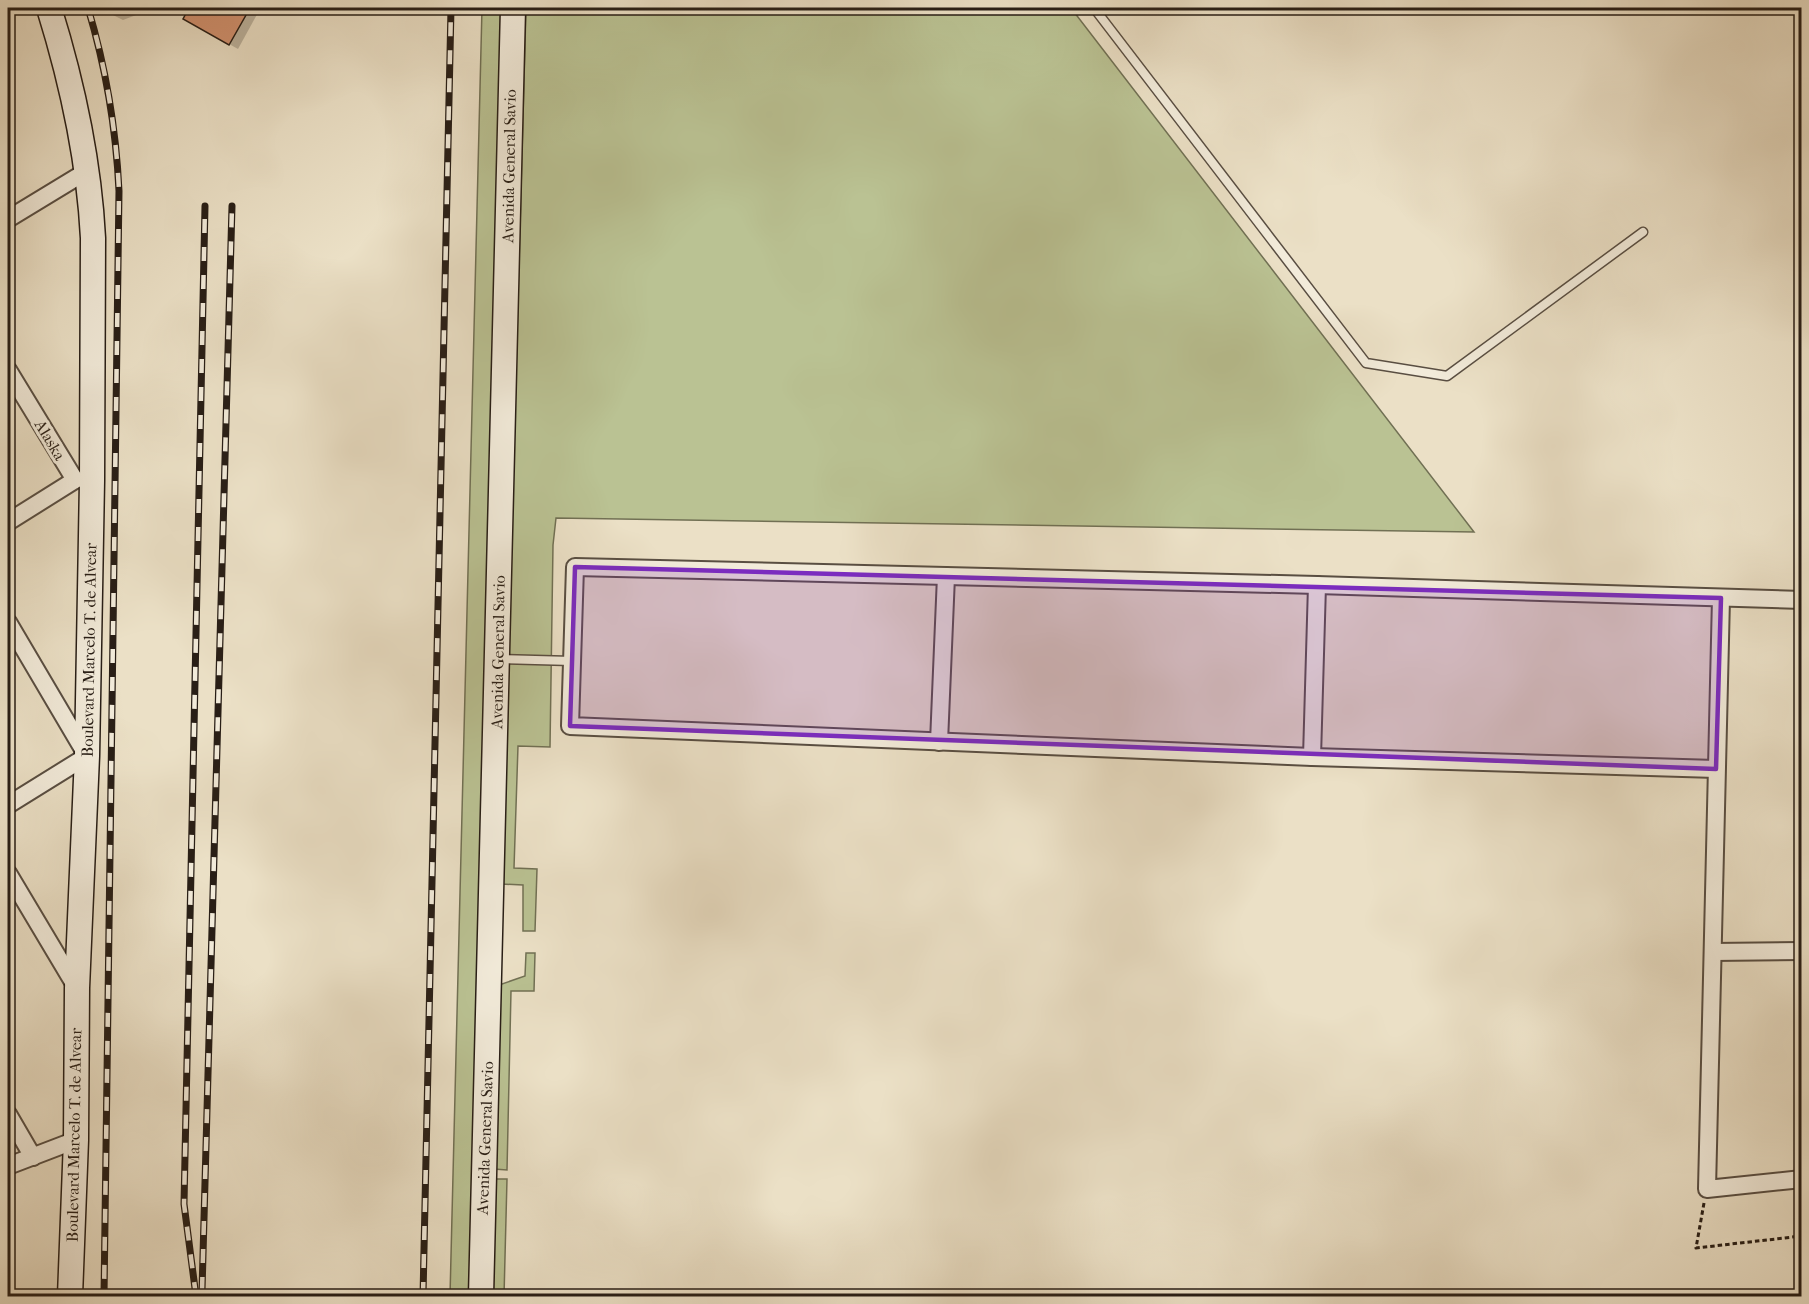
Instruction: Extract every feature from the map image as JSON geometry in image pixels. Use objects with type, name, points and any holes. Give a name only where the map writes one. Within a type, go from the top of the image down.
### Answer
[{"type":"main road","name":"Boulevard Marcelo T. de Alvear","points":[[49,8],[74,105],[87,171],[93,238],[83,481],[87,756],[77,987],[76,1140],[70,1296]]},
{"type":"main road","name":"Avenida General Savio","points":[[481,1296],[513,8]]},
{"type":"street","points":[[8,219],[87,171]]},
{"type":"street","name":"Alaska","points":[[8,370],[83,481]]},
{"type":"street","points":[[8,522],[83,481]]},
{"type":"street","points":[[1716,769],[1312,757],[570,726],[575,567],[1317,585],[1802,600]]},
{"type":"street","points":[[939,742],[946,576]]},
{"type":"street","points":[[1312,757],[1317,585]]},
{"type":"street","points":[[1721,598],[1707,1190],[1802,1179]]},
{"type":"street","points":[[8,622],[87,756],[8,805]]},
{"type":"street","points":[[8,873],[77,987]]},
{"type":"street","points":[[1713,952],[1802,951]]},
{"type":"street","points":[[8,1114],[33,1157]]},
{"type":"street","points":[[8,1166],[76,1140]]},
{"type":"lane","points":[[1094,8],[1366,363],[1447,376],[1643,232]]},
{"type":"lane","points":[[498,659],[572,661]]},
{"type":"path","points":[[1707,1190],[1696,1248],[1802,1236]]},
{"type":"highlighted area","points":[[575,567],[1721,598],[1716,769],[570,726]]},
{"type":"green space","points":[[482,8],[503,8],[471,1296],[450,1296]]},
{"type":"green space","points":[[526,8],[1071,8],[1474,532],[556,518],[553,545],[550,747],[518,746],[514,868],[537,869],[535,931],[523,931],[523,885],[502,884]]},
{"type":"green space","points":[[526,953],[535,953],[534,991],[511,991],[507,1170],[494,1169],[499,985],[525,976]]},
{"type":"green space","points":[[494,1179],[507,1179],[504,1296],[491,1296]]},
{"type":"building","points":[[189,8],[250,8],[229,45],[183,19]]},
{"type":"railway","points":[[88,8],[109,98],[119,191],[104,1296]]},
{"type":"railway","points":[[423,1296],[451,8]]},
{"type":"railway","points":[[196,1296],[184,1204],[205,206]]},
{"type":"railway","points":[[202,1291],[232,206]]}]
